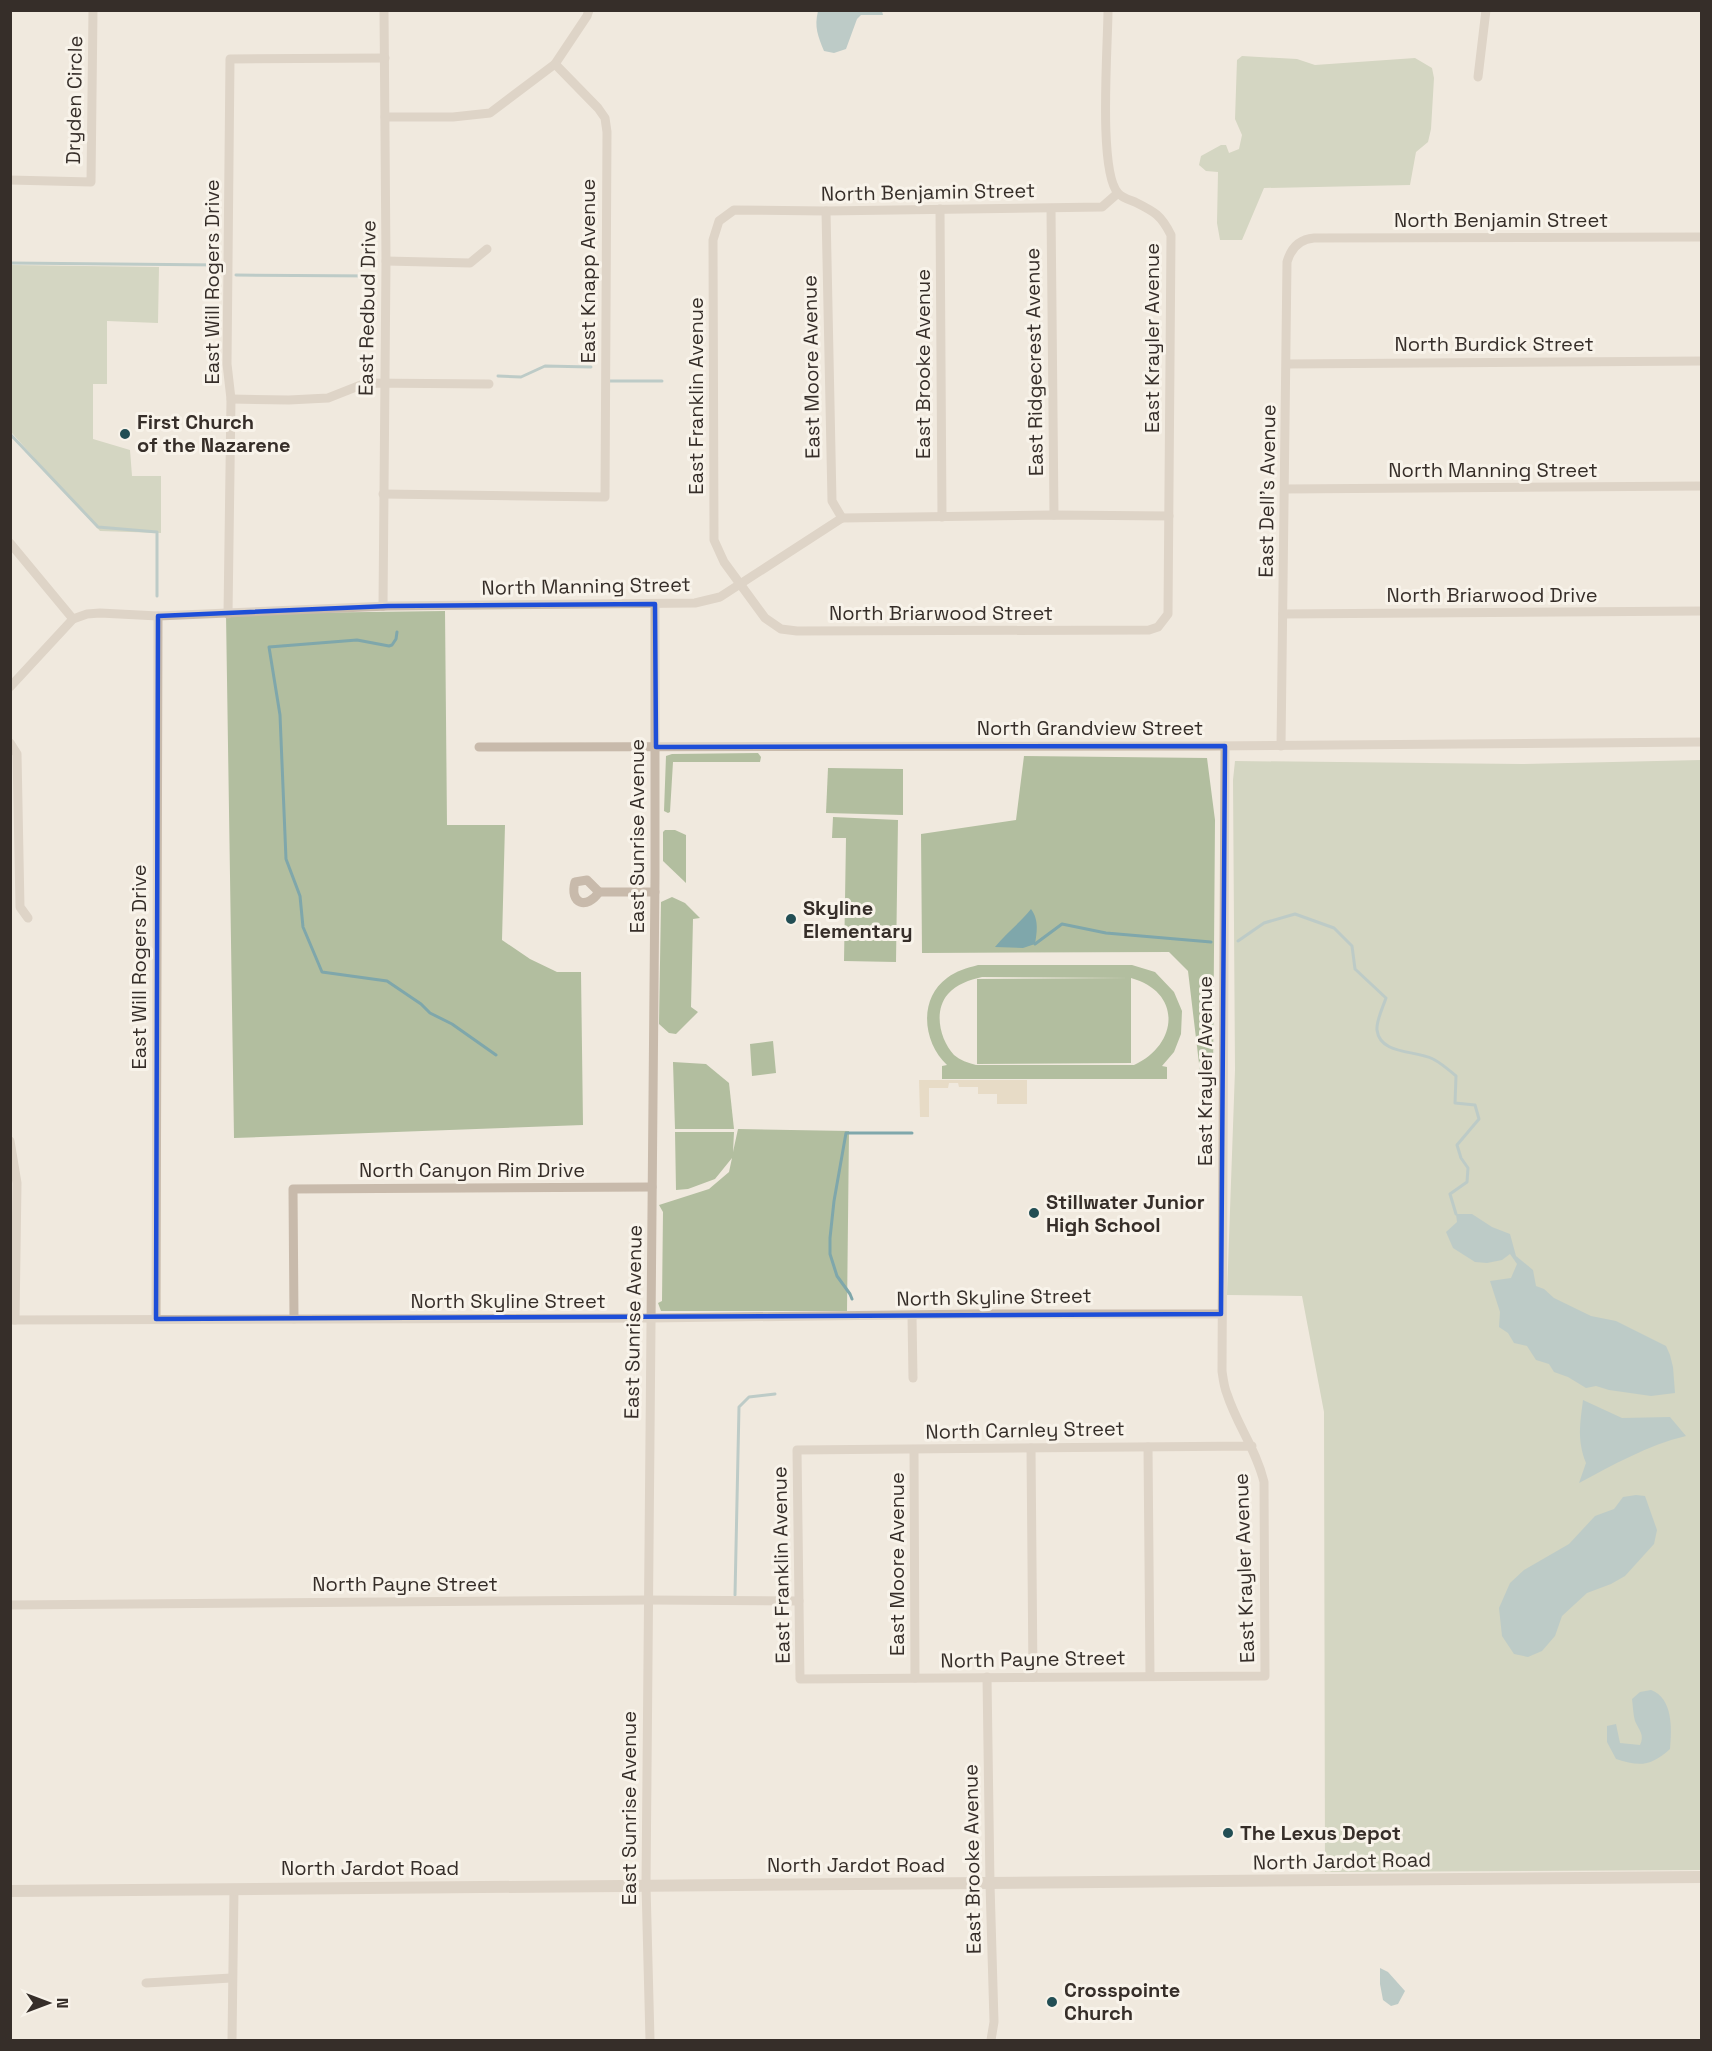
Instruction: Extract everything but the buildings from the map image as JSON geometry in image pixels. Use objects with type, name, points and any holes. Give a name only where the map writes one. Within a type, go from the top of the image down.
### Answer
[{"type":"street","name":"Dryden Circle","points":[[10,180],[91,182],[93,10]]},
{"type":"street","name":"East Redbud Drive","points":[[383,606],[386,261],[384,10]]},
{"type":"street","points":[[385,117],[453,117],[490,113],[555,64],[589,10]]},
{"type":"street","points":[[1108,10],[1106,150],[1109,174],[1118,193]]},
{"type":"street","points":[[1478,77],[1486,10]]},
{"type":"street","name":"East Will Rogers Drive","points":[[228,614],[231,399],[228,364],[230,58],[385,58]]},
{"type":"street","name":"East Knapp Avenue","points":[[383,494],[604,497],[607,132],[604,118],[598,108],[555,64]]},
{"type":"street","name":"North Benjamin Street","points":[[734,210],[826,212],[1102,207],[1118,193]]},
{"type":"street","name":"East Krayler Avenue","points":[[1118,193],[1157,213],[1171,235],[1167,590],[1169,604],[1168,614],[1162,622]]},
{"type":"street","name":"East Brooke Avenue","points":[[940,209],[942,517]]},
{"type":"street","name":"East Ridgecrest Avenue","points":[[1051,209],[1054,515]]},
{"type":"street","name":"East Franklin Avenue","points":[[734,210],[719,221],[713,240],[714,540],[724,562],[741,582]]},
{"type":"street","name":"East Moore Avenue","points":[[826,212],[832,501],[842,518]]},
{"type":"street","name":"North Benjamin Street","points":[[1301,242],[1314,238],[1701,237]]},
{"type":"street","name":"East Dell's Avenue","points":[[1281,746],[1287,262],[1292,250],[1301,242]]},
{"type":"street","points":[[386,261],[470,263],[487,249]]},
{"type":"street","name":"North Burdick Street","points":[[1287,364],[1701,361]]},
{"type":"street","points":[[231,399],[328,398],[366,383],[489,384]]},
{"type":"street","name":"North Manning Street","points":[[1285,489],[1701,486]]},
{"type":"street","points":[[842,518],[1169,516]]},
{"type":"street","name":"North Manning Street","points":[[73,619],[87,614],[158,616],[383,606],[695,603],[720,597],[842,518]]},
{"type":"street","points":[[10,543],[73,619],[10,687]]},
{"type":"street","name":"North Briarwood Street","points":[[741,582],[765,618],[780,628],[796,632],[1149,630],[1158,627],[1162,622]]},
{"type":"street","name":"East Sunrise Avenue","points":[[650,2040],[646,1886],[655,892],[655,604]]},
{"type":"street","name":"North Briarwood Drive","points":[[1283,614],[1701,611]]},
{"type":"street","name":"East Will Rogers Drive","points":[[156,1319],[158,616]]},
{"type":"street","name":"North Grandview Street","points":[[479,747],[1281,746],[1701,742]]},
{"type":"street","points":[[10,743],[17,754],[20,907],[28,918]]},
{"type":"street","name":"East Krayler Avenue","points":[[1225,746],[1222,1371],[1227,1395],[1260,1463],[1264,1482],[1266,1676]]},
{"type":"street","points":[[599,892],[655,892]]},
{"type":"street","points":[[10,1141],[17,1183],[13,1320]]},
{"type":"street","name":"North Canyon Rim Drive","points":[[294,1319],[293,1189],[652,1187]]},
{"type":"street","name":"North Skyline Street","points":[[13,1320],[1221,1314]]},
{"type":"street","points":[[912,1316],[913,1378]]},
{"type":"street","name":"North Carnley Street","points":[[797,1450],[1252,1446]]},
{"type":"street","points":[[1148,1447],[1150,1675]]},
{"type":"street","points":[[1031,1448],[1033,1677]]},
{"type":"street","name":"East Franklin Avenue","points":[[797,1450],[800,1679]]},
{"type":"street","name":"East Moore Avenue","points":[[914,1450],[915,1678]]},
{"type":"street","name":"North Payne Street","points":[[10,1605],[799,1601]]},
{"type":"street","name":"North Payne Street","points":[[800,1679],[1266,1676]]},
{"type":"street","name":"East Brooke Avenue","points":[[987,1677],[994,2022],[992,2040]]},
{"type":"street","name":"North Jardot Road","points":[[10,1892],[234,1888],[1701,1877]]},
{"type":"street","points":[[232,2040],[231,1978],[234,1888]]},
{"type":"street","points":[[146,1983],[231,1978]]},
{"type":"highlighted area","points":[[655,604],[656,747],[1225,746],[1221,1314],[156,1319],[158,616],[388,606]]},
{"type":"green space","points":[[1242,56],[1297,59],[1315,65],[1415,58],[1432,68],[1434,78],[1431,129],[1428,142],[1416,152],[1410,185],[1264,188],[1242,240],[1220,240],[1217,223],[1218,172],[1206,171],[1199,165],[1201,156],[1221,145],[1226,145],[1229,153],[1239,149],[1242,135],[1235,119],[1237,60]]},
{"type":"green space","points":[[11,265],[159,267],[158,323],[107,321],[107,384],[93,384],[93,439],[130,450],[132,476],[161,476],[161,533],[100,531],[11,432]]},
{"type":"green space","points":[[445,611],[447,825],[505,825],[502,940],[530,959],[557,972],[581,972],[583,1125],[234,1138],[226,614]]},
{"type":"green space","points":[[758,753],[761,757],[760,762],[673,762],[670,812],[664,811],[666,756],[672,754]]},
{"type":"green space","points":[[1024,756],[1207,758],[1215,820],[1213,1080],[1201,1080],[1188,971],[1169,952],[922,953],[921,834],[1016,820]]},
{"type":"green space","points":[[1701,760],[1701,1870],[1325,1872],[1324,1412],[1302,1296],[1227,1295],[1235,1070],[1233,780],[1235,761],[1522,764]]},
{"type":"green space","points":[[828,768],[903,769],[903,815],[826,813]]},
{"type":"green space","points":[[833,817],[898,820],[896,962],[844,961],[846,838],[832,838]]},
{"type":"green space","points":[[675,830],[686,835],[686,883],[663,861],[663,832]]},
{"type":"green space","points":[[672,897],[685,903],[700,918],[693,919],[691,1007],[698,1012],[676,1034],[669,1033],[659,1024],[661,902]]},
{"type":"green space","points":[[978,965],[1132,965],[1155,972],[1174,992],[1182,1011],[1181,1034],[1174,1052],[1162,1066],[1167,1067],[1167,1079],[942,1079],[942,1066],[947,1065],[933,1045],[927,1021],[931,997],[947,978]],"holes":[[[982,977],[1130,978],[977,979],[977,1064],[1131,1063],[1131,978],[1148,985],[1159,995],[1166,1006],[1168,1019],[1166,1032],[1160,1045],[1149,1056],[1134,1065],[976,1065],[954,1055],[942,1034],[940,1017],[943,1001],[955,988],[964,983]]]},
{"type":"green space","points":[[773,1041],[776,1073],[752,1076],[750,1044]]},
{"type":"green space","points":[[673,1062],[706,1064],[729,1083],[734,1129],[675,1129]]},
{"type":"green space","points":[[738,1129],[849,1131],[847,1311],[661,1311],[658,1303],[662,1301],[663,1212],[659,1205],[709,1189],[729,1172],[732,1158],[715,1179],[688,1189],[676,1190],[675,1132],[734,1132],[733,1152]]},
{"type":"shaded area","points":[[919,1080],[1027,1080],[1027,1104],[997,1104],[997,1094],[978,1094],[978,1087],[959,1087],[958,1083],[949,1083],[948,1088],[929,1088],[929,1117],[920,1117]]},
{"type":"water","points":[[818,11],[882,11],[883,15],[861,15],[857,19],[846,49],[834,53],[824,51],[818,36]]},
{"type":"water","points":[[1031,909],[1036,921],[1035,944],[1023,948],[995,947],[1022,919]]},
{"type":"water","points":[[1456,1214],[1472,1214],[1492,1227],[1510,1234],[1516,1256],[1533,1270],[1536,1286],[1544,1289],[1554,1298],[1591,1316],[1616,1321],[1666,1346],[1673,1367],[1675,1393],[1651,1396],[1596,1386],[1586,1388],[1554,1372],[1549,1364],[1536,1360],[1527,1346],[1514,1343],[1508,1333],[1499,1327],[1500,1312],[1490,1281],[1511,1278],[1517,1264],[1510,1254],[1502,1260],[1487,1263],[1475,1262],[1453,1248],[1446,1232],[1457,1222]]},
{"type":"water","points":[[1583,1400],[1622,1418],[1670,1417],[1686,1436],[1644,1450],[1579,1483],[1586,1463],[1580,1439]]},
{"type":"water","points":[[1645,1496],[1657,1530],[1654,1544],[1625,1576],[1587,1593],[1562,1616],[1555,1636],[1542,1651],[1528,1657],[1514,1654],[1502,1636],[1499,1608],[1510,1583],[1524,1570],[1569,1544],[1595,1516],[1614,1509],[1623,1497]]},
{"type":"water","points":[[1651,1690],[1664,1700],[1670,1715],[1670,1749],[1651,1762],[1639,1764],[1616,1759],[1607,1742],[1607,1726],[1616,1724],[1620,1743],[1640,1745],[1642,1735],[1635,1721],[1632,1699],[1640,1692]]},
{"type":"water","points":[[1380,1968],[1388,1972],[1405,1991],[1398,2004],[1391,2006],[1383,2000]]},
{"type":"waterway","points":[[10,263],[220,265]]},
{"type":"waterway","points":[[236,275],[376,276]]},
{"type":"waterway","points":[[498,376],[521,377],[545,366],[591,367]]},
{"type":"waterway","points":[[609,381],[662,381]]},
{"type":"waterway","points":[[10,434],[98,527],[157,532],[157,596]]},
{"type":"waterway","points":[[397,632],[396,639],[389,646],[357,640],[269,647],[280,715],[286,859],[300,896],[303,927],[322,972],[387,981],[421,1004],[430,1013],[452,1024],[496,1055]]},
{"type":"waterway","points":[[1238,941],[1264,923],[1295,914],[1334,928],[1352,946],[1355,969],[1386,998],[1378,1022],[1377,1030],[1380,1038],[1392,1048],[1433,1059],[1456,1076],[1455,1103],[1475,1105],[1479,1119],[1457,1145],[1461,1158],[1468,1168],[1467,1182],[1450,1194],[1456,1214]]},
{"type":"waterway","points":[[1035,944],[1062,924],[1106,933],[1211,942]]},
{"type":"waterway","points":[[852,1299],[837,1276],[830,1254],[834,1201],[846,1133],[912,1133]]},
{"type":"waterway","points":[[735,1595],[739,1407],[749,1397],[775,1394]]},
{"type":"place","name":"First Church of the Nazarene","points":[[125,434]]},
{"type":"place","name":"Skyline Elementary","points":[[791,919]]},
{"type":"place","name":"Stillwater Junior High School","points":[[1034,1213]]},
{"type":"place","name":"The Lexus Depot","points":[[1228,1833]]},
{"type":"place","name":"Crosspointe Church","points":[[1052,2002]]}]
